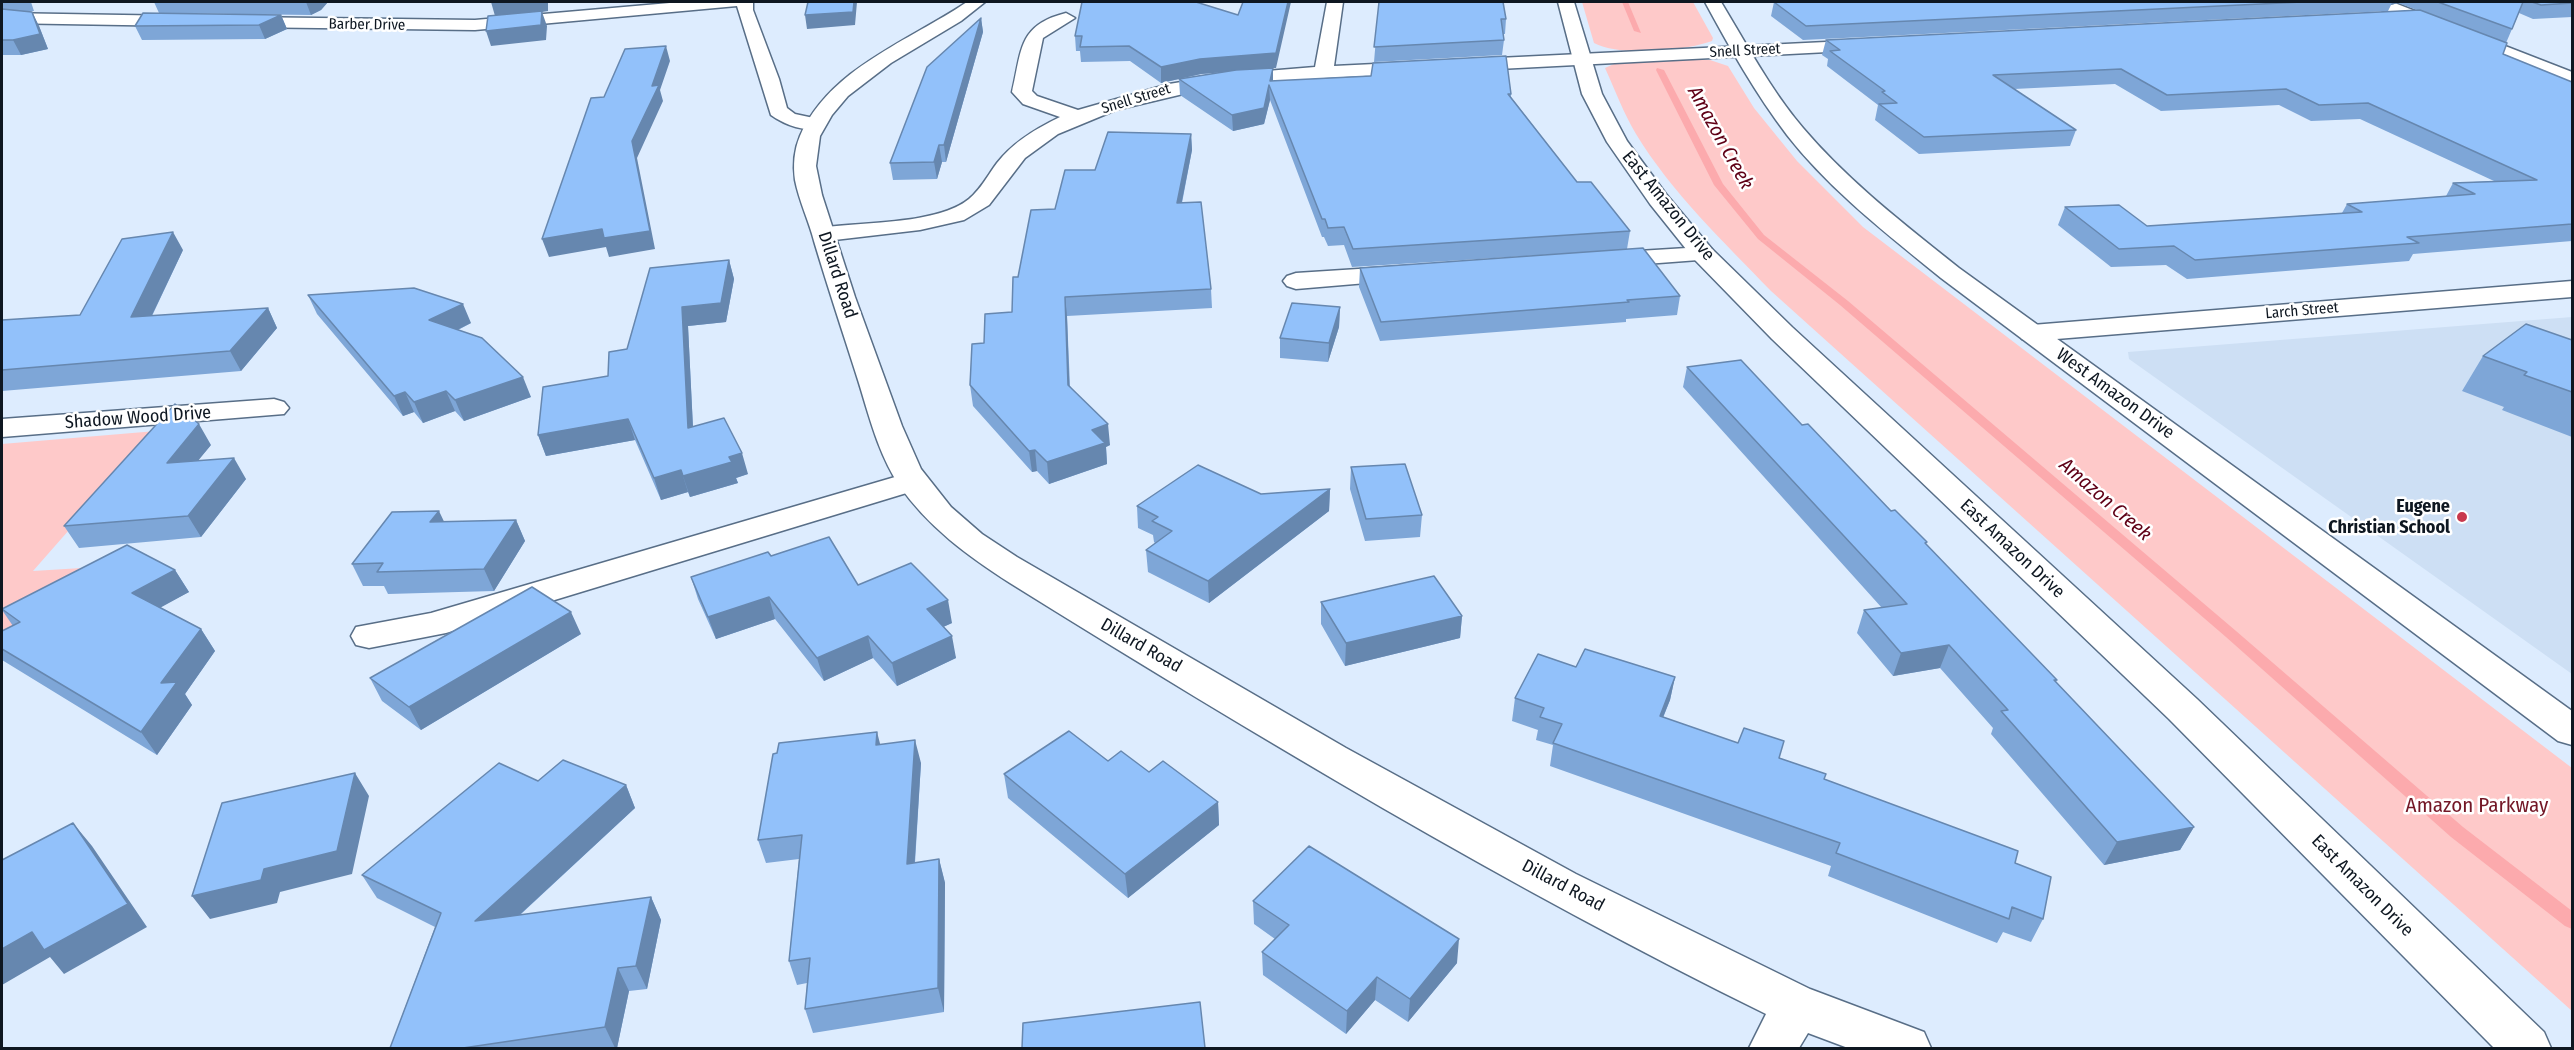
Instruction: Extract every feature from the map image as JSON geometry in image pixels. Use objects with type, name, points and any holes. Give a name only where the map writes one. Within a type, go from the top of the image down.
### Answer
[{"type":"street","name":"Barber Drive","points":[[219,22],[476,25],[731,2]]},
{"type":"street","points":[[745,2],[745,10],[770,78],[778,111],[789,119],[816,124]]},
{"type":"street","name":"Dillard Road","points":[[977,2],[878,62],[833,101],[816,124],[806,149],[804,164],[810,197],[825,234],[834,271],[889,428],[912,481],[946,520],[991,556],[1099,622],[1491,848],[1652,934],[1797,1006],[1907,1048]]},
{"type":"street","points":[[1324,72],[1335,2]]},
{"type":"street","name":"East Amazon Drive","points":[[1566,2],[1592,94],[1617,142],[1658,199],[1703,254],[1782,333],[2182,709],[2527,1048]]},
{"type":"street","name":"West Amazon Drive","points":[[1713,2],[1741,52],[1777,108],[1844,183],[1950,273],[2572,731]]},
{"type":"street","points":[[2378,2],[2572,78]]},
{"type":"street","points":[[2370,19],[2417,17]]},
{"type":"street","points":[[2,18],[196,22]]},
{"type":"street","name":"Snell Street","points":[[1066,18],[1041,29],[1035,37],[1022,92],[1030,100],[1078,117]]},
{"type":"street","name":"Snell Street","points":[[825,234],[939,219],[970,209],[981,200],[1011,160],[1037,138],[1078,117],[1183,85],[1240,77],[1324,72],[1884,44]]},
{"type":"street","points":[[1587,261],[1703,254]]},
{"type":"street","points":[[1296,281],[1424,272]]},
{"type":"street","name":"Larch Street","points":[[2032,333],[2572,289]]},
{"type":"street","name":"Shadow Wood Drive","points":[[2,428],[274,408]]},
{"type":"street","points":[[369,636],[433,625],[912,481]]},
{"type":"street","points":[[1773,1048],[1797,1006]]},
{"type":"shaded area","name":"Eugene Christian School","points":[[2572,317],[2572,674],[2129,359],[2128,352]]},
{"type":"green space","points":[[1582,2],[1693,2],[1713,38],[1712,41],[1700,45],[1670,50],[1636,51],[1605,47],[1594,43]]},
{"type":"green space","name":"Amazon Parkway","points":[[1710,60],[1728,66],[1754,108],[1797,161],[1863,227],[2572,768],[2572,1011],[1771,291],[1717,235],[1650,156],[1636,134],[1605,68],[1616,63]]},
{"type":"green space","points":[[156,431],[33,571],[114,566],[2,638],[2,444]]},
{"type":"building","points":[[808,2],[854,2],[853,12],[805,15]]},
{"type":"building","points":[[1082,2],[1196,2],[1238,15],[1243,2],[1288,2],[1276,53],[1200,59],[1161,67],[1129,46],[1080,47],[1082,36],[1075,36]]},
{"type":"building","points":[[1379,2],[1503,2],[1506,19],[1501,19],[1504,40],[1374,47]]},
{"type":"building","points":[[1774,2],[2302,2],[1806,26]]},
{"type":"building","points":[[2438,2],[2523,2],[2512,29]]},
{"type":"building","points":[[2532,2],[2572,2],[2572,3],[2541,5]]},
{"type":"building","points":[[2,9],[32,12],[40,34],[2,40]]},
{"type":"building","points":[[2420,10],[2507,43],[2503,54],[2572,82],[2572,224],[2407,237],[2419,243],[2195,260],[2174,246],[2119,249],[2065,207],[2119,205],[2147,226],[2362,212],[2347,204],[2475,194],[2453,183],[2537,180],[2368,103],[2319,105],[2286,89],[2167,95],[2121,69],[1993,75],[2076,130],[1924,137],[1879,104],[1897,103],[1882,92],[1885,91],[1830,51],[1840,50],[1826,40]]},
{"type":"building","points":[[542,11],[541,25],[486,31],[488,16]]},
{"type":"building","points":[[143,13],[281,15],[259,25],[135,26]]},
{"type":"building","points":[[981,18],[944,145],[939,145],[934,162],[890,163],[927,67]]},
{"type":"building","points":[[666,46],[652,86],[659,85],[632,141],[650,231],[604,238],[602,229],[542,239],[591,98],[604,97],[625,49]]},
{"type":"building","points":[[1506,56],[1511,94],[1508,94],[1577,182],[1591,182],[1630,231],[1353,249],[1344,227],[1328,228],[1325,219],[1322,219],[1269,85],[1264,108],[1232,115],[1179,79],[1236,70],[1273,68],[1270,81],[1371,76],[1373,63]]},
{"type":"building","points":[[1108,132],[1191,134],[1177,203],[1201,202],[1211,289],[1065,297],[1068,385],[1108,424],[1092,430],[1105,443],[1047,462],[1035,450],[1029,451],[970,385],[972,344],[984,343],[985,314],[1012,312],[1013,277],[1018,277],[1031,210],[1055,209],[1065,170],[1095,170]]},
{"type":"building","points":[[173,232],[131,317],[268,308],[230,351],[2,370],[2,320],[80,315],[122,239]]},
{"type":"building","points":[[1643,248],[1680,296],[1381,322],[1360,268]]},
{"type":"building","points":[[729,260],[721,303],[682,307],[688,428],[724,418],[742,453],[729,457],[732,462],[683,476],[681,470],[654,478],[628,419],[538,435],[543,387],[608,376],[609,352],[627,349],[650,268]]},
{"type":"building","points":[[414,288],[463,304],[429,320],[482,338],[523,377],[455,400],[446,391],[414,402],[405,392],[394,396],[308,295]]},
{"type":"building","points":[[1292,303],[1340,307],[1329,343],[1280,338]]},
{"type":"building","points":[[2526,324],[2572,340],[2572,392],[2524,375],[2527,372],[2483,356]]},
{"type":"building","points":[[1741,360],[1802,425],[1808,424],[1891,511],[1895,510],[1927,542],[1925,543],[2194,827],[2117,842],[2001,711],[2008,710],[1949,645],[1901,653],[1864,610],[1907,604],[1687,367]]},
{"type":"building","points":[[175,404],[199,424],[167,463],[234,458],[188,516],[64,526]]},
{"type":"building","points":[[1405,464],[1422,515],[1366,519],[1351,467]]},
{"type":"building","points":[[1198,465],[1261,494],[1330,489],[1208,581],[1146,550],[1172,531],[1152,521],[1158,517],[1137,506]]},
{"type":"building","points":[[439,511],[430,522],[516,520],[484,569],[377,572],[383,563],[352,564],[392,512]]},
{"type":"building","points":[[829,537],[858,585],[911,563],[948,600],[927,609],[952,636],[892,663],[868,636],[817,658],[769,597],[708,617],[691,577],[768,552],[771,556]]},
{"type":"building","points":[[127,545],[175,570],[132,593],[201,629],[161,683],[177,682],[141,732],[2,649],[2,631],[20,622],[2,609]]},
{"type":"building","points":[[1434,576],[1462,616],[1346,643],[1321,602]]},
{"type":"building","points":[[532,587],[571,612],[409,707],[370,678]]},
{"type":"building","points":[[1585,649],[1675,677],[1660,716],[1738,743],[1744,728],[1784,741],[1779,758],[1826,774],[1824,779],[2018,851],[2015,863],[2051,877],[2043,919],[2012,907],[2009,919],[1836,853],[1840,843],[1553,743],[1562,724],[1540,717],[1544,708],[1515,698],[1538,654],[1576,667]]},
{"type":"building","points":[[1069,731],[1108,761],[1121,751],[1149,772],[1163,761],[1218,802],[1125,874],[1004,774]]},
{"type":"building","points":[[877,732],[876,745],[915,740],[907,864],[939,859],[938,988],[805,1009],[810,958],[789,961],[802,835],[758,840],[773,754],[777,753],[779,743]]},
{"type":"building","points":[[563,760],[626,785],[475,921],[651,897],[636,966],[618,968],[605,1027],[463,1048],[390,1048],[441,913],[362,875],[499,763],[538,781]]},
{"type":"building","points":[[355,773],[337,851],[264,869],[261,880],[192,896],[222,803]]},
{"type":"building","points":[[73,823],[128,904],[44,950],[32,932],[2,949],[2,860]]},
{"type":"building","points":[[1309,846],[1459,939],[1410,999],[1377,977],[1347,1011],[1262,952],[1289,925],[1253,901]]},
{"type":"building","points":[[1200,1002],[1205,1048],[1022,1048],[1023,1023]]},
{"type":"waterway","name":"Amazon Creek","points":[[1625,2],[1638,31]]},
{"type":"waterway","name":"Amazon Creek","points":[[1660,70],[1719,185],[1761,237],[1844,303],[2231,634],[2457,832],[2572,921]]},
{"type":"place","name":"Eugene Christian School","points":[[2462,517]]}]
